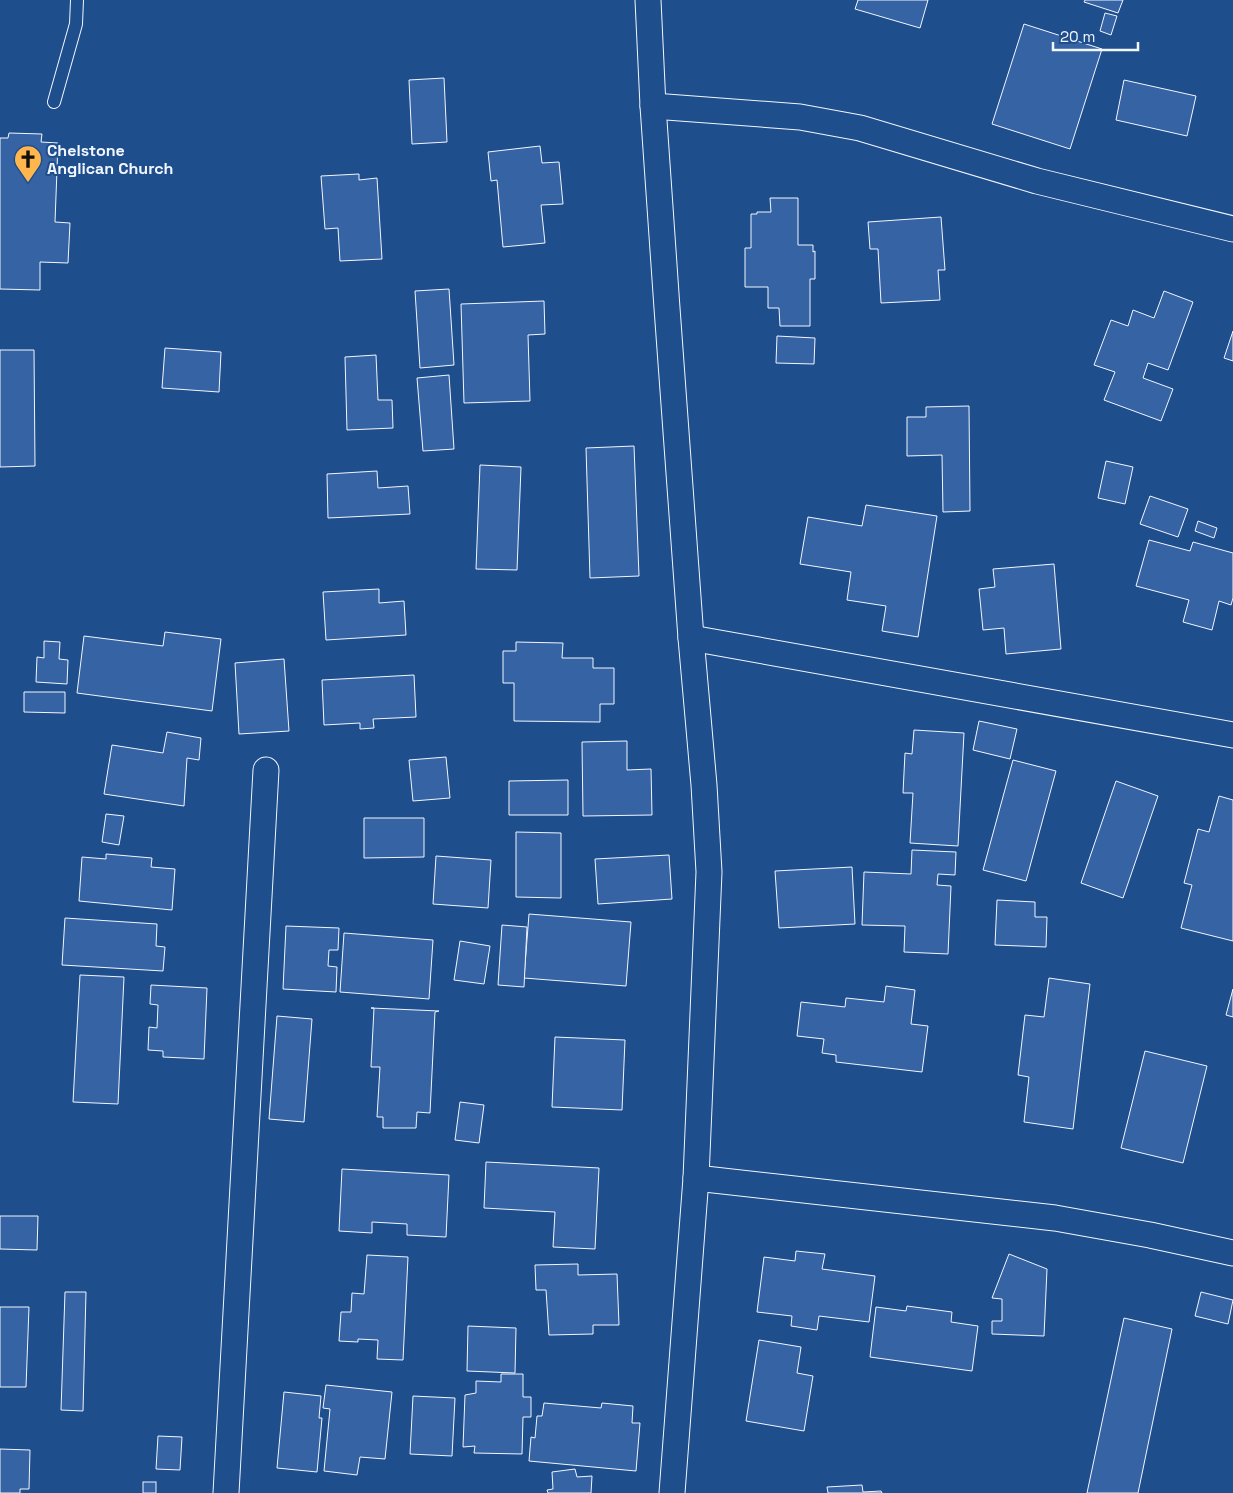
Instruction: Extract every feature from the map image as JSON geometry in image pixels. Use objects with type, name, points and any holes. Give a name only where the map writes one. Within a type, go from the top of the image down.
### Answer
[{"type":"street","points":[[648,0],[653,106],[709,872],[696,1178],[672,1493]]},
{"type":"street","points":[[653,106],[800,117],[860,128],[1037,181],[1233,229]]},
{"type":"street","points":[[691,638],[1233,735]]},
{"type":"street","points":[[226,1493],[266,770]]},
{"type":"street","points":[[696,1178],[1055,1218],[1150,1235],[1233,1253]]},
{"type":"lane","points":[[54,102],[76,24],[77,0]]},
{"type":"building","points":[[858,0],[928,0],[920,28],[855,9]]},
{"type":"building","points":[[1085,0],[1123,0],[1118,13],[1084,2]]},
{"type":"building","points":[[1105,13],[1117,16],[1111,35],[1100,31]]},
{"type":"building","points":[[1024,24],[1102,49],[1070,149],[992,124]]},
{"type":"building","points":[[444,78],[447,142],[412,144],[409,80]]},
{"type":"building","points":[[1124,80],[1196,96],[1187,136],[1116,120]]},
{"type":"building","name":"Chelstone Anglican Church","points":[[9,133],[42,134],[41,142],[58,143],[55,222],[70,223],[68,263],[40,262],[40,290],[0,289],[0,138],[8,138]]},
{"type":"building","points":[[540,146],[542,163],[559,162],[563,204],[541,205],[545,243],[503,247],[497,180],[491,181],[488,152]]},
{"type":"building","points":[[359,174],[359,180],[377,178],[382,259],[340,261],[338,228],[325,229],[321,176]]},
{"type":"building","points":[[770,198],[798,198],[798,245],[813,245],[813,252],[815,251],[815,279],[810,279],[810,326],[780,326],[779,308],[768,308],[768,287],[745,287],[745,248],[751,248],[751,214],[771,212]]},
{"type":"building","points":[[941,217],[945,270],[938,270],[940,300],[881,303],[878,249],[870,249],[868,222]]},
{"type":"building","points":[[449,289],[454,365],[420,368],[415,291]]},
{"type":"building","points":[[1164,291],[1193,302],[1168,370],[1148,363],[1143,378],[1173,389],[1161,421],[1104,400],[1115,372],[1094,365],[1111,320],[1128,326],[1133,310],[1154,318]]},
{"type":"building","points":[[544,301],[545,334],[528,335],[530,401],[464,403],[461,304]]},
{"type":"building","points":[[1233,331],[1233,361],[1224,358]]},
{"type":"building","points":[[777,336],[815,338],[814,364],[776,363]]},
{"type":"building","points":[[165,348],[221,352],[219,392],[162,388]]},
{"type":"building","points":[[0,350],[34,350],[35,466],[0,467]]},
{"type":"building","points":[[376,355],[378,400],[392,400],[393,428],[347,430],[345,357]]},
{"type":"building","points":[[449,375],[454,449],[423,451],[417,378]]},
{"type":"building","points":[[969,406],[970,511],[943,512],[942,455],[907,456],[907,417],[926,417],[926,407]]},
{"type":"building","points":[[634,446],[639,576],[590,578],[586,448]]},
{"type":"building","points":[[1106,461],[1133,467],[1125,504],[1098,498]]},
{"type":"building","points":[[480,465],[521,467],[517,570],[476,569]]},
{"type":"building","points":[[377,471],[378,488],[408,486],[410,514],[328,518],[327,474]]},
{"type":"building","points":[[1150,496],[1188,509],[1178,537],[1140,524]]},
{"type":"building","points":[[866,505],[937,516],[918,637],[882,631],[886,606],[847,600],[851,572],[800,564],[808,517],[862,526]]},
{"type":"building","points":[[1198,521],[1217,528],[1214,538],[1195,531]]},
{"type":"building","points":[[1149,540],[1190,551],[1193,542],[1233,553],[1233,598],[1231,605],[1219,601],[1212,630],[1183,622],[1189,600],[1136,586]]},
{"type":"building","points":[[1054,564],[1061,649],[1006,654],[1004,628],[983,630],[979,589],[995,587],[993,569]]},
{"type":"building","points":[[379,589],[379,603],[404,601],[406,635],[326,640],[323,592]]},
{"type":"building","points":[[165,632],[221,639],[212,711],[77,693],[84,636],[163,646]]},
{"type":"building","points":[[44,641],[60,642],[59,659],[68,660],[67,684],[36,682],[37,657],[44,658]]},
{"type":"building","points":[[516,642],[563,643],[562,658],[593,658],[593,668],[614,668],[614,704],[600,704],[600,722],[514,721],[514,683],[503,683],[503,651],[516,651]]},
{"type":"building","points":[[284,659],[289,731],[239,734],[235,663]]},
{"type":"building","points":[[414,675],[416,717],[373,719],[374,728],[360,729],[360,723],[324,725],[322,680]]},
{"type":"building","points":[[24,692],[65,692],[65,713],[24,712]]},
{"type":"building","points":[[979,721],[1017,729],[1010,759],[973,750]]},
{"type":"building","points":[[914,730],[964,733],[958,846],[910,843],[913,793],[903,793],[905,753],[912,754]]},
{"type":"building","points":[[167,732],[201,738],[199,760],[187,758],[184,806],[104,794],[112,745],[163,753]]},
{"type":"building","points":[[627,741],[627,770],[651,769],[652,815],[583,816],[582,742]]},
{"type":"building","points":[[446,757],[450,798],[413,801],[409,760]]},
{"type":"building","points":[[1013,760],[1056,771],[1026,881],[983,870]]},
{"type":"building","points":[[568,780],[568,815],[509,815],[509,781]]},
{"type":"building","points":[[1116,781],[1158,796],[1123,898],[1081,883]]},
{"type":"building","points":[[1219,796],[1233,800],[1233,941],[1181,928],[1192,885],[1184,883],[1198,829],[1209,832]]},
{"type":"building","points":[[106,814],[124,816],[119,845],[102,842]]},
{"type":"building","points":[[364,818],[424,818],[424,857],[364,858]]},
{"type":"building","points":[[516,832],[561,833],[561,898],[516,897]]},
{"type":"building","points":[[912,850],[956,852],[955,875],[938,874],[937,885],[951,886],[948,954],[904,952],[905,926],[862,925],[864,872],[911,874]]},
{"type":"building","points":[[106,854],[152,858],[151,867],[175,869],[172,910],[79,901],[82,857],[106,859]]},
{"type":"building","points":[[669,855],[672,899],[598,904],[595,859]]},
{"type":"building","points":[[436,856],[491,860],[488,908],[433,904]]},
{"type":"building","points":[[852,867],[855,924],[779,928],[775,871]]},
{"type":"building","points":[[997,900],[1035,902],[1035,917],[1047,917],[1046,947],[995,945]]},
{"type":"building","points":[[529,914],[631,922],[626,986],[524,978]]},
{"type":"building","points":[[65,918],[157,924],[156,946],[165,947],[163,971],[62,965]]},
{"type":"building","points":[[502,925],[527,927],[524,987],[498,985]]},
{"type":"building","points":[[286,926],[339,928],[338,950],[329,950],[328,966],[337,967],[336,992],[283,989]]},
{"type":"building","points":[[344,933],[433,940],[429,999],[340,992]]},
{"type":"building","points":[[460,941],[490,946],[484,984],[454,980]]},
{"type":"building","points":[[80,975],[124,977],[118,1104],[73,1102]]},
{"type":"building","points":[[1049,978],[1090,984],[1073,1129],[1024,1122],[1029,1077],[1018,1075],[1025,1015],[1044,1017]]},
{"type":"building","points":[[151,985],[207,988],[204,1059],[163,1057],[163,1051],[148,1050],[149,1027],[157,1028],[158,1005],[150,1004]]},
{"type":"building","points":[[886,986],[915,990],[911,1024],[928,1026],[922,1072],[836,1062],[836,1055],[822,1053],[824,1039],[797,1036],[801,1002],[845,1007],[846,998],[884,1002]]},
{"type":"building","points":[[1233,989],[1233,1017],[1226,1015]]},
{"type":"building","points":[[374,1008],[439,1011],[435,1012],[430,1113],[417,1112],[416,1128],[383,1128],[383,1117],[377,1117],[380,1067],[371,1067]]},
{"type":"building","points":[[277,1016],[312,1019],[304,1122],[269,1119]]},
{"type":"building","points":[[555,1037],[625,1040],[622,1110],[552,1107]]},
{"type":"building","points":[[1145,1051],[1207,1066],[1183,1163],[1121,1148]]},
{"type":"building","points":[[460,1102],[484,1105],[479,1143],[455,1140]]},
{"type":"building","points":[[486,1162],[599,1168],[595,1249],[553,1247],[555,1212],[484,1208]]},
{"type":"building","points":[[342,1169],[449,1175],[446,1237],[407,1235],[407,1224],[372,1222],[372,1233],[339,1231]]},
{"type":"building","points":[[0,1216],[38,1216],[37,1250],[0,1249]]},
{"type":"building","points":[[796,1251],[825,1254],[822,1269],[875,1276],[869,1322],[819,1316],[817,1330],[791,1326],[792,1316],[757,1312],[764,1257],[795,1261]]},
{"type":"building","points":[[1009,1254],[1047,1269],[1044,1336],[992,1334],[992,1321],[1002,1321],[1002,1299],[992,1298]]},
{"type":"building","points":[[367,1255],[408,1257],[403,1360],[377,1359],[378,1340],[358,1339],[358,1342],[339,1341],[341,1312],[351,1312],[352,1293],[364,1294]]},
{"type":"building","points":[[578,1264],[578,1275],[617,1274],[619,1325],[593,1325],[593,1334],[549,1335],[546,1290],[536,1290],[535,1265]]},
{"type":"building","points":[[65,1292],[86,1292],[83,1411],[61,1410]]},
{"type":"building","points":[[1201,1292],[1233,1300],[1228,1324],[1195,1316]]},
{"type":"building","points":[[907,1306],[952,1312],[951,1322],[978,1326],[972,1371],[870,1357],[876,1307],[906,1311]]},
{"type":"building","points":[[0,1307],[29,1307],[26,1387],[0,1387]]},
{"type":"building","points":[[1124,1318],[1172,1329],[1138,1493],[1087,1493]]},
{"type":"building","points":[[468,1326],[516,1328],[515,1373],[467,1371]]},
{"type":"building","points":[[759,1340],[801,1347],[797,1373],[813,1376],[804,1431],[746,1421]]},
{"type":"building","points":[[501,1374],[523,1374],[523,1397],[531,1397],[531,1417],[523,1417],[522,1454],[474,1453],[475,1446],[463,1447],[465,1395],[476,1393],[476,1381],[501,1382]]},
{"type":"building","points":[[326,1385],[392,1392],[385,1459],[360,1457],[357,1475],[324,1471],[330,1409],[323,1408]]},
{"type":"building","points":[[284,1392],[321,1396],[319,1418],[322,1418],[317,1472],[277,1468]]},
{"type":"building","points":[[413,1396],[455,1398],[452,1456],[410,1454]]},
{"type":"building","points":[[544,1403],[601,1408],[602,1403],[633,1406],[632,1423],[640,1423],[636,1471],[529,1461],[531,1437],[535,1438],[537,1416],[542,1416]]},
{"type":"building","points":[[158,1436],[182,1437],[180,1470],[156,1469]]},
{"type":"building","points":[[0,1449],[30,1450],[29,1489],[20,1489],[20,1493],[0,1493]]},
{"type":"building","points":[[575,1469],[577,1477],[592,1476],[591,1493],[548,1493],[547,1490],[553,1489],[552,1472]]},
{"type":"building","points":[[143,1482],[156,1482],[156,1493],[143,1493]]},
{"type":"building","points":[[862,1485],[863,1492],[881,1491],[882,1493],[828,1493],[827,1487]]},
{"type":"place","name":"Chelstone Anglican Church","points":[[28,183]]}]
